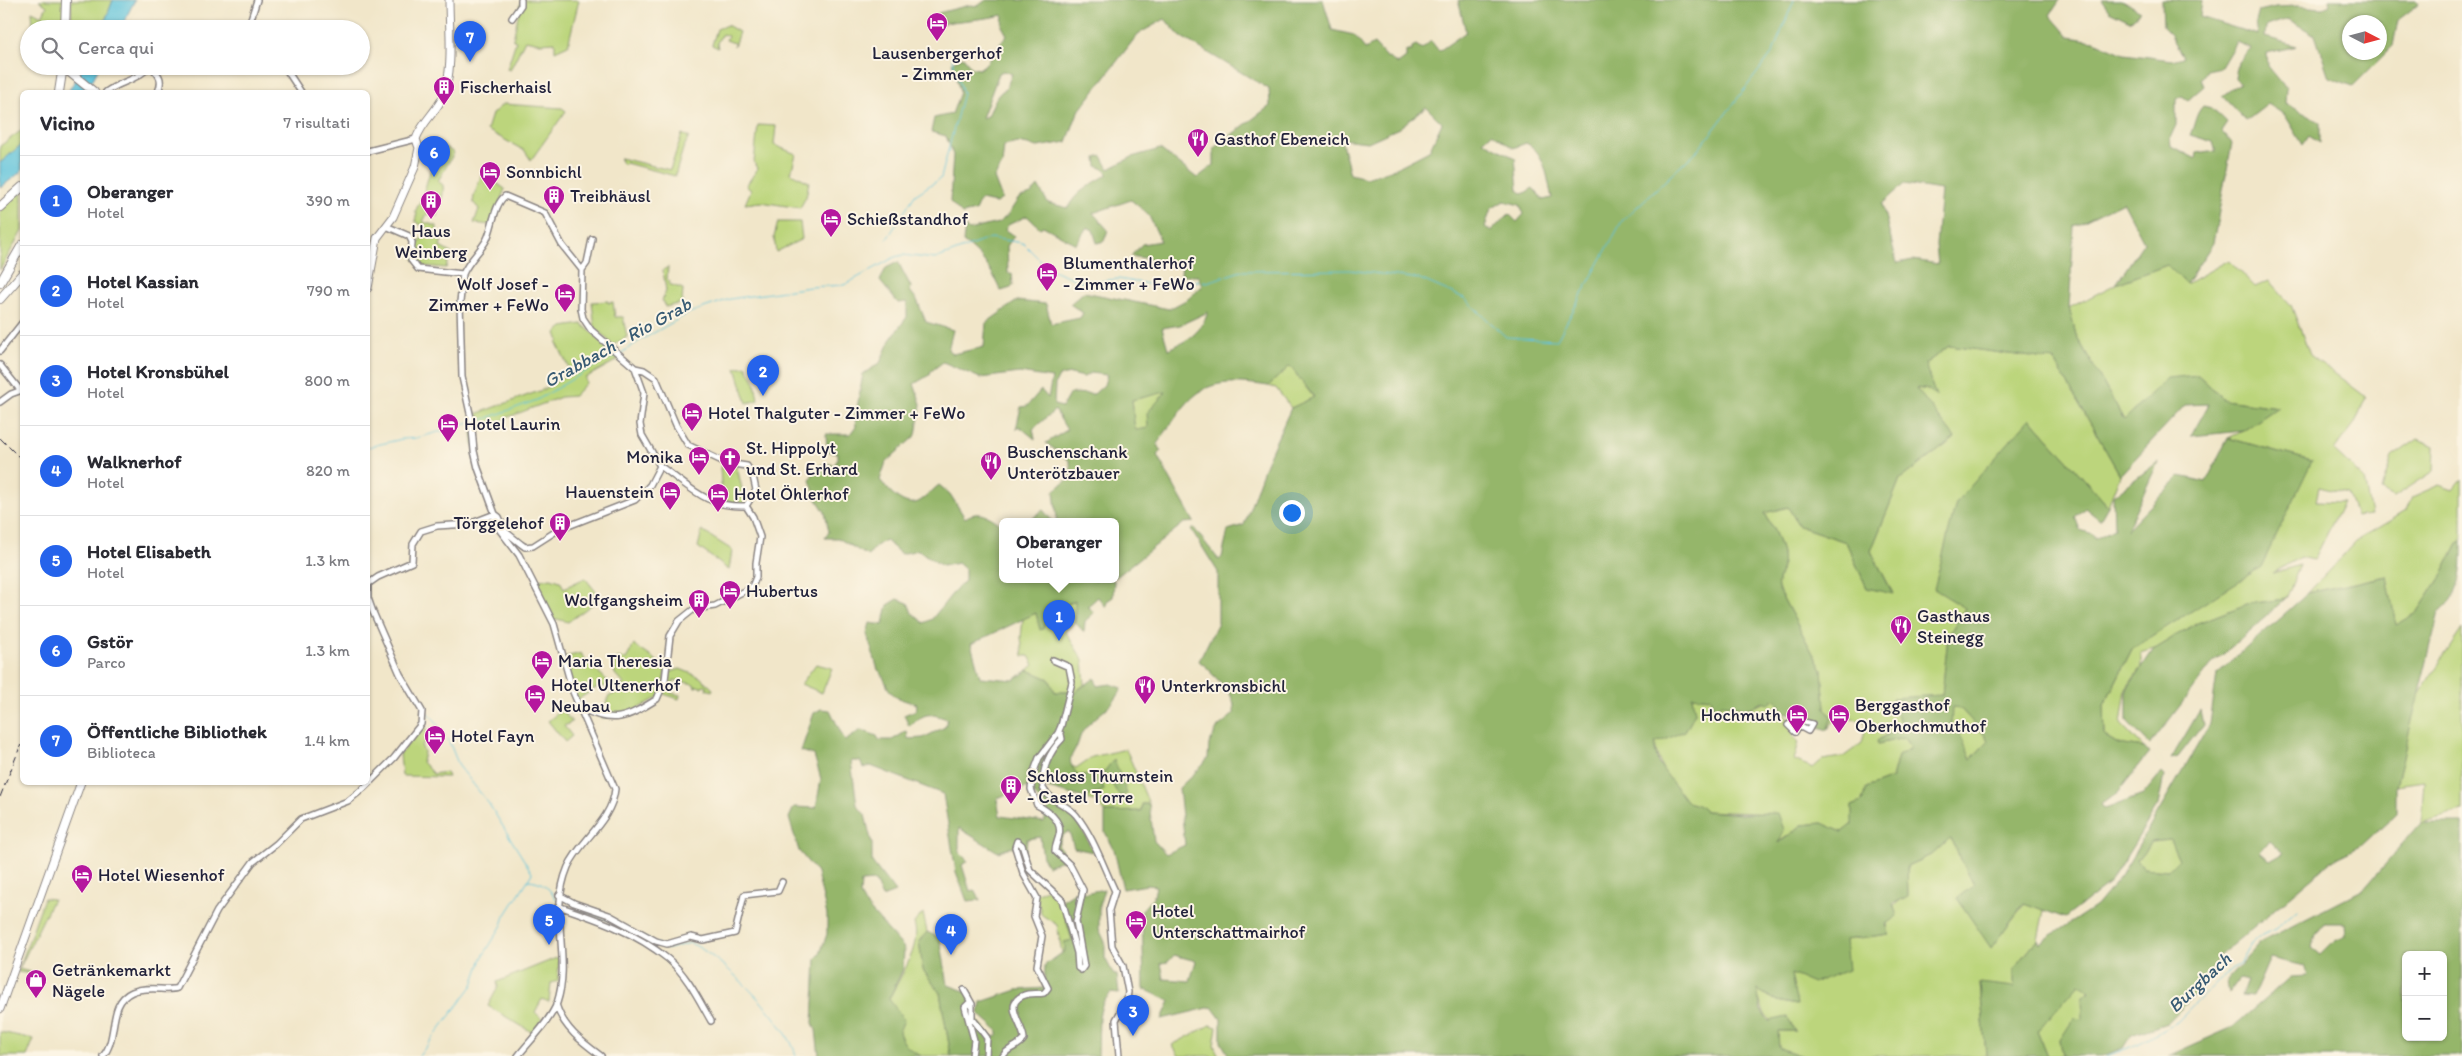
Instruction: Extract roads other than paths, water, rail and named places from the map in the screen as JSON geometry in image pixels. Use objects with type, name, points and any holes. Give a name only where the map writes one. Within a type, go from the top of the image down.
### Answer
[{"type":"main road","points":[[66,0],[67,20]]},
{"type":"main road","points":[[370,275],[377,238],[406,190],[415,167],[419,148],[416,139],[422,126],[435,110],[447,86],[449,0]]},
{"type":"main road","points":[[61,90],[66,75]]},
{"type":"main road","points":[[73,75],[92,90]]},
{"type":"main road","points":[[0,207],[20,189]]},
{"type":"main road","points":[[0,283],[20,249]]},
{"type":"main road","points":[[0,290],[20,258]]},
{"type":"main road","points":[[0,277],[13,261]]},
{"type":"main road","points":[[0,299],[20,276]]},
{"type":"main road","points":[[0,1009],[80,785]]},
{"type":"street","points":[[251,20],[257,0]]},
{"type":"street","points":[[512,18],[521,5],[522,0]]},
{"type":"street","points":[[109,90],[141,75]]},
{"type":"street","points":[[158,75],[161,81],[159,90]]},
{"type":"street","points":[[290,75],[300,90]]},
{"type":"street","points":[[370,150],[416,139]]},
{"type":"street","points":[[582,270],[562,245],[549,219],[539,210],[504,197],[486,240],[470,259],[463,274],[460,302],[461,372],[472,419],[475,456],[495,514],[495,524],[519,555],[554,624],[566,675],[614,784],[614,795],[609,809],[569,865],[559,895],[558,906],[562,958],[556,1004],[559,1014],[571,1032],[601,1056]]},
{"type":"street","points":[[386,226],[410,236],[411,260],[418,269],[463,274]]},
{"type":"street","points":[[592,239],[587,264],[582,270],[580,300],[583,318],[591,330],[634,368],[644,393],[640,424],[642,435],[660,466],[683,485],[710,501],[732,506],[746,506]]},
{"type":"street","points":[[0,351],[20,326]]},
{"type":"street","points":[[0,365],[20,388]]},
{"type":"street","points":[[634,368],[649,373],[658,380],[674,421],[688,445],[726,463],[747,466],[753,476],[756,488],[746,506]]},
{"type":"street","points":[[0,402],[20,391]]},
{"type":"street","points":[[495,514],[499,517],[506,532],[525,547],[533,546],[558,530],[634,500],[650,485],[660,466]]},
{"type":"street","points":[[580,708],[600,717],[611,719],[626,715],[657,699],[664,681],[672,631],[679,621],[694,609],[715,606],[752,587],[756,577],[760,537],[755,522],[746,506]]},
{"type":"street","points":[[370,582],[378,576],[412,562],[413,544],[423,530],[445,524],[469,524],[495,514]]},
{"type":"street","points":[[370,604],[400,674],[422,711],[421,724],[394,758],[370,782]]},
{"type":"street","points":[[1003,1056],[1008,1050],[1018,1047],[1024,1039],[1014,1011],[1015,1003],[1026,994],[1044,993],[1048,988],[1037,966],[1042,936],[1034,916],[1037,898],[1022,873],[1015,847],[1017,841],[1022,845],[1030,870],[1062,900],[1077,953],[1078,968],[1080,970],[1084,968],[1076,921],[1082,890],[1070,865],[1056,851],[1060,834],[1055,820],[1049,811],[1037,806],[1031,789],[1035,764],[1058,732],[1072,676],[1069,668],[1053,660]]},
{"type":"street","points":[[1796,720],[1812,724],[1808,731],[1799,726],[1795,732],[1788,725],[1796,720]]},
{"type":"street","points":[[1058,732],[1062,734],[1062,739],[1054,747],[1045,767],[1043,788],[1049,796],[1072,811],[1082,822],[1115,891],[1109,910],[1112,946],[1123,966],[1128,992],[1127,1000],[1116,1020],[1118,1056]]},
{"type":"street","points":[[103,1056],[111,1044],[116,1011],[122,1000],[130,993],[140,989],[177,988],[217,911],[253,862],[276,844],[301,819],[348,801],[367,785]]},
{"type":"street","points":[[559,895],[574,903],[609,915],[656,941],[667,944],[691,937],[703,940],[735,933],[744,895],[778,892],[782,882]]},
{"type":"street","points":[[558,906],[614,925],[669,960],[693,990],[711,1021]]},
{"type":"street","points":[[964,990],[972,1004],[972,1018],[987,1038],[986,1056]]},
{"type":"street","points":[[518,1056],[556,1004]]},
{"type":"street","points":[[972,1004],[968,1004],[965,1007],[974,1040],[972,1056]]},
{"type":"water","points":[[113,0],[135,0],[125,20],[105,20]]},
{"type":"water","points":[[78,75],[95,75],[87,90],[69,90]]},
{"type":"water","points":[[20,146],[20,173],[0,188],[0,163]]},
{"type":"waterway","name":"Grabbach - Rio Grab","points":[[620,354],[689,313],[730,299],[810,287],[844,285],[895,257],[903,255],[935,259],[991,238],[1023,243],[1048,268],[1085,283],[1118,279],[1167,287],[1192,281],[1207,282],[1241,271],[1350,270],[1420,279],[1464,298],[1506,337],[1557,340],[1622,221],[1699,149],[1773,52],[1794,0]]},
{"type":"waterway","points":[[887,239],[915,195],[941,178],[963,93],[952,59]]},
{"type":"waterway","name":"Grabbach - Rio Grab","points":[[474,423],[537,400],[603,361],[617,356]]},
{"type":"waterway","name":"Grabbach - Rio Grab","points":[[370,447],[402,439],[417,438],[470,423]]},
{"type":"waterway","points":[[426,712],[434,719],[445,736]]},
{"type":"waterway","points":[[448,739],[459,766],[489,804],[532,873],[528,880]]},
{"type":"waterway","points":[[419,1056],[473,985],[482,958],[502,925],[505,916],[528,880],[545,885],[556,899]]},
{"type":"waterway","points":[[579,910],[608,920],[667,949],[690,943],[703,950],[735,975],[768,1010],[791,1043],[796,1056]]},
{"type":"waterway","name":"Burgbach","points":[[2107,1056],[2138,1044],[2177,1022],[2219,980],[2241,962],[2251,944],[2262,935],[2275,929],[2297,910]]},
{"type":"railway","points":[[0,438],[20,458]]},
{"type":"railway","points":[[0,797],[20,747]]},
{"type":"place","name":"Lausenbergerhof - Zimmer","points":[[937,42]]},
{"type":"place","name":"Öffentliche Bibliothek","points":[[470,62]]},
{"type":"place","name":"Fischerhaisl","points":[[444,106]]},
{"type":"place","name":"Gasthof Ebeneich","points":[[1198,158]]},
{"type":"place","name":"Gstör","points":[[434,177]]},
{"type":"place","name":"Sonnbichl","points":[[490,191]]},
{"type":"place","name":"Treibhäusl","points":[[554,215]]},
{"type":"place","name":"Haus Weinberg","points":[[431,220]]},
{"type":"place","name":"Schießstandhof","points":[[831,238]]},
{"type":"place","name":"Blumenthalerhof - Zimmer + FeWo","points":[[1047,292]]},
{"type":"place","name":"Wolf Josef - Zimmer + FeWo","points":[[565,313]]},
{"type":"place","name":"Hotel Kassian","points":[[763,396]]},
{"type":"place","name":"Hotel Thalguter - Zimmer + FeWo","points":[[692,432]]},
{"type":"place","name":"Hotel Laurin","points":[[448,443]]},
{"type":"place","name":"Monika","points":[[699,476]]},
{"type":"place","name":"St. Hippolyt und St. Erhard","points":[[730,477]]},
{"type":"place","name":"Buschenschank Unterötzbauer","points":[[991,481]]},
{"type":"place","name":"Hauenstein","points":[[670,511]]},
{"type":"place","name":"Hotel Öhlerhof","points":[[718,513]]},
{"type":"place","name":"Törggelehof","points":[[560,542]]},
{"type":"place","name":"Hubertus","points":[[730,610]]},
{"type":"place","name":"Wolfgangsheim","points":[[699,619]]},
{"type":"place","name":"Oberanger","points":[[1059,641]]},
{"type":"place","name":"Gasthaus Steinegg","points":[[1901,645]]},
{"type":"place","name":"Maria Theresia","points":[[542,680]]},
{"type":"place","name":"Unterkronsbichl","points":[[1145,705]]},
{"type":"place","name":"Hotel Ultenerhof Neubau","points":[[535,714]]},
{"type":"place","name":"Hochmuth","points":[[1797,734]]},
{"type":"place","name":"Berggasthof Oberhochmuthof","points":[[1839,734]]},
{"type":"place","name":"Hotel Fayn","points":[[435,755]]},
{"type":"place","name":"Schloss Thurnstein - Castel Torre","points":[[1011,805]]},
{"type":"place","name":"Hotel Wiesenhof","points":[[82,894]]},
{"type":"place","name":"Hotel Unterschattmairhof","points":[[1136,940]]},
{"type":"place","name":"Hotel Elisabeth","points":[[549,945]]},
{"type":"place","name":"Walknerhof","points":[[951,955]]},
{"type":"place","name":"Getränkemarkt Nägele","points":[[36,999]]},
{"type":"place","name":"Hotel Kronsbühel","points":[[1133,1036]]}]
